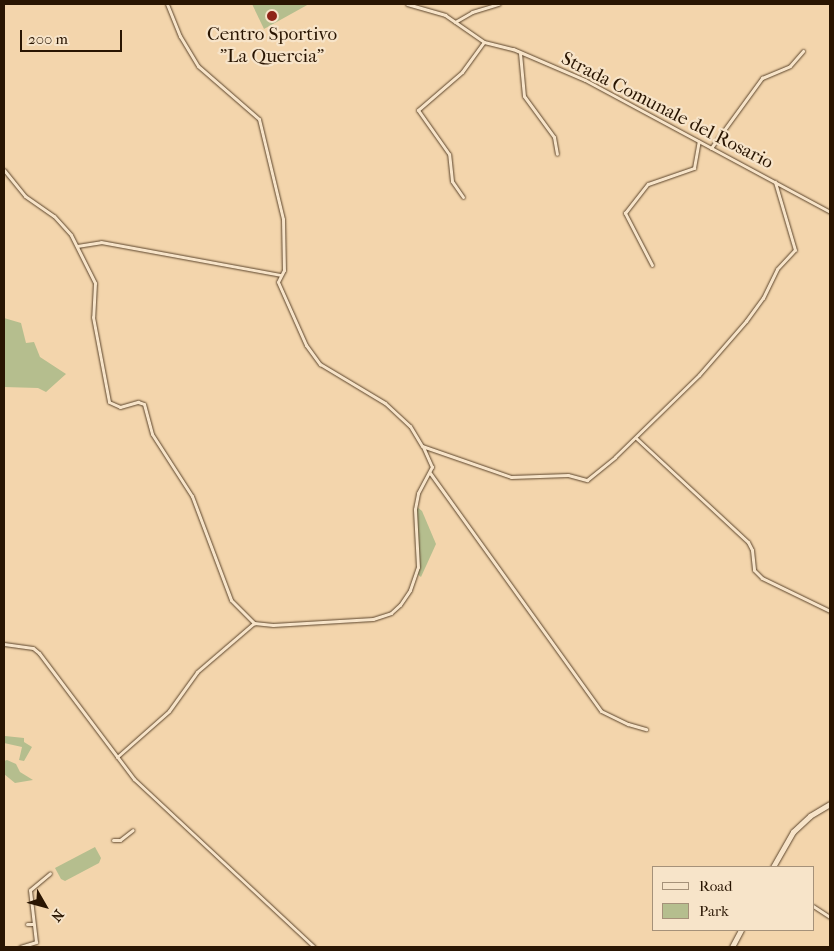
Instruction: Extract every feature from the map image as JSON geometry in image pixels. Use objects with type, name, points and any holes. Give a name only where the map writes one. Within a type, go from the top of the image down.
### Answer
[{"type":"main road","points":[[774,866],[793,832],[810,816],[830,804]]},
{"type":"main road","points":[[732,947],[740,931]]},
{"type":"street","points":[[117,757],[164,717],[198,672],[254,623],[336,623],[379,618],[395,610],[407,596],[417,575],[415,509],[418,494],[432,467],[410,426],[386,404],[320,364],[297,330],[280,289],[280,275],[284,270],[283,219],[259,119],[198,66],[180,36],[167,4]]},
{"type":"street","name":"Strada Comunale del Rosario","points":[[407,4],[443,14],[484,42],[520,53],[585,80],[830,212]]},
{"type":"street","points":[[455,22],[469,13],[499,4]]},
{"type":"street","points":[[462,197],[454,187],[449,154],[418,110],[462,72],[484,42]]},
{"type":"street","points":[[711,148],[762,78],[790,66],[803,51]]},
{"type":"street","points":[[520,53],[524,96],[554,136],[557,154]]},
{"type":"street","points":[[652,265],[625,213],[648,184],[694,168],[699,141]]},
{"type":"street","points":[[4,170],[25,196],[54,216],[77,246],[95,283],[93,317],[110,402],[120,407],[138,402],[144,404],[152,434],[192,496],[231,600],[254,623]]},
{"type":"street","points":[[422,446],[511,477],[568,476],[583,480],[611,462],[684,391],[742,326],[762,298],[777,269],[795,250],[774,182]]},
{"type":"street","points":[[77,246],[101,242],[280,275]]},
{"type":"street","points":[[636,438],[748,542],[752,550],[754,570],[762,578],[830,610]]},
{"type":"street","points":[[430,473],[601,711],[628,724],[646,729]]},
{"type":"street","points":[[4,644],[33,648],[39,653],[134,779],[314,947]]},
{"type":"street","points":[[113,840],[120,840],[133,830]]},
{"type":"street","points":[[20,947],[35,944],[30,890],[50,873]]},
{"type":"street","points":[[814,907],[830,917]]},
{"type":"street","points":[[27,924],[33,924]]},
{"type":"green space","name":"Centro Sportivo \"La Quercia\"","points":[[252,4],[309,4],[264,29]]},
{"type":"green space","points":[[4,318],[21,323],[26,343],[34,342],[40,357],[66,374],[46,392],[38,388],[4,387]]},
{"type":"green space","points":[[416,506],[422,511],[436,544],[421,577],[417,574]]},
{"type":"green space","points":[[5,736],[24,738],[24,742],[32,747],[24,761],[19,760],[22,747],[4,743]]},
{"type":"green space","points":[[7,760],[16,764],[20,772],[33,780],[15,783],[4,774],[4,761]]},
{"type":"green space","points":[[95,847],[101,858],[99,863],[65,881],[61,879],[55,868]]},
{"type":"place","name":"Centro Sportivo \"La Quercia\"","points":[[272,16]]}]
